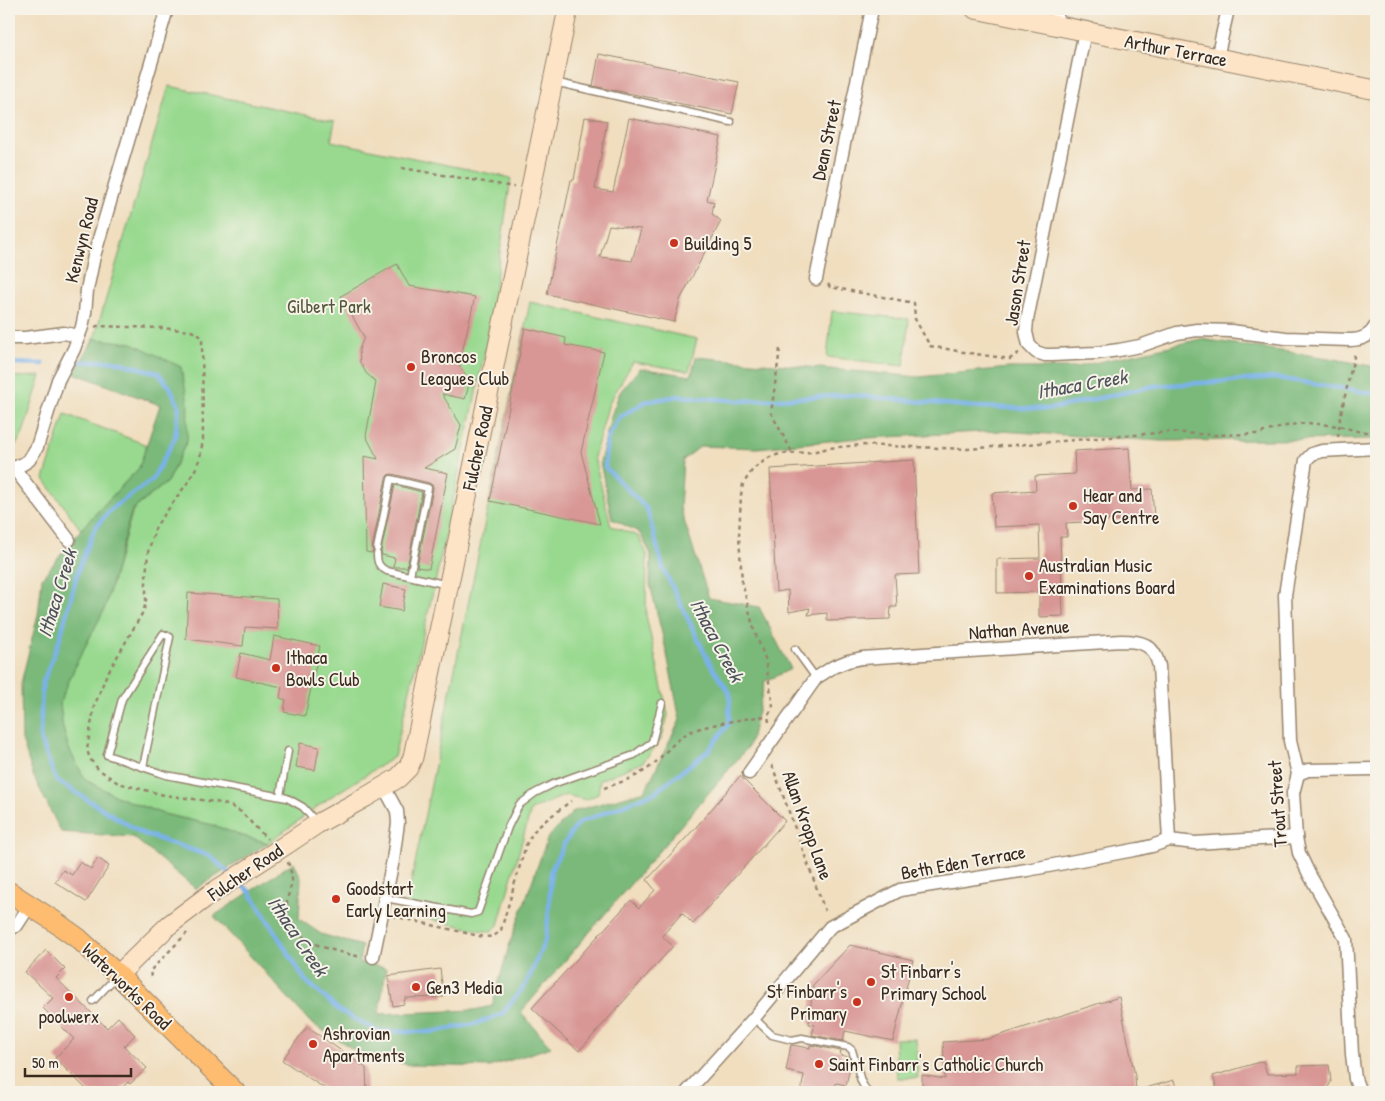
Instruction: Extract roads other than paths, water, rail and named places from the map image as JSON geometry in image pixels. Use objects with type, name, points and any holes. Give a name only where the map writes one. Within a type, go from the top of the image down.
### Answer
[{"type":"main road","name":"Waterworks Road","points":[[9,892],[79,939],[118,975],[235,1092]]},
{"type":"street","name":"Kenwyn Road","points":[[12,469],[23,464],[33,454],[58,380],[79,336],[85,313],[87,290],[94,256],[167,9]]},
{"type":"street","name":"Fulcher Road","points":[[118,975],[169,925],[209,895],[287,853],[318,824],[384,787],[408,768],[413,757],[568,9]]},
{"type":"street","name":"Dean Street","points":[[816,279],[872,9]]},
{"type":"street","name":"Arthur Terrace","points":[[975,9],[1057,17],[1085,31],[1376,90]]},
{"type":"street","points":[[1218,58],[1228,9]]},
{"type":"street","name":"Jason Street","points":[[1085,31],[1027,320],[1026,332],[1032,349],[1040,354],[1096,353],[1140,346],[1177,334],[1197,330],[1230,331],[1286,338],[1357,340],[1366,337],[1373,329]]},
{"type":"street","points":[[9,338],[64,333],[79,336]]},
{"type":"street","name":"Trout Street","points":[[1360,1092],[1355,1079],[1352,1054],[1346,939],[1309,874],[1299,853],[1296,837],[1293,793],[1298,774],[1290,741],[1285,595],[1306,460],[1312,454],[1322,451],[1376,448]]},
{"type":"street","points":[[12,469],[69,540]]},
{"type":"street","name":"Nathan Avenue","points":[[749,772],[816,678],[848,660],[1137,641],[1148,647],[1156,656],[1159,666],[1169,840]]},
{"type":"street","points":[[1298,774],[1308,770],[1376,769]]},
{"type":"street","points":[[373,957],[398,830],[398,817],[394,804],[384,787]]},
{"type":"street","name":"Beth Eden Terrace","points":[[687,1092],[754,1018],[830,927],[900,890],[1027,870],[1139,849],[1169,840],[1195,843],[1296,837]]},
{"type":"street","points":[[9,930],[16,924],[30,905]]},
{"type":"lane","points":[[552,82],[731,122]]},
{"type":"lane","points":[[410,576],[428,488],[391,479],[377,552],[379,565],[384,570],[449,586]]},
{"type":"lane","points":[[143,767],[170,637],[163,634],[122,699],[107,755],[166,775],[280,796],[303,807],[318,824]]},
{"type":"lane","points":[[794,649],[816,678]]},
{"type":"lane","points":[[385,898],[471,914],[478,912],[508,827],[519,805],[535,793],[553,784],[634,755],[652,742],[662,703]]},
{"type":"lane","points":[[280,796],[288,750]]},
{"type":"lane","points":[[93,1001],[118,975]]},
{"type":"lane","points":[[754,1018],[772,1035],[792,1040],[802,1038],[848,1047],[852,1050],[861,1081],[867,1092]]},
{"type":"waterway","name":"Ithaca Creek","points":[[73,362],[114,361],[158,373],[170,387],[179,406],[175,438],[152,480],[111,509],[95,528],[79,568],[60,638],[42,685],[40,738],[56,780],[141,833],[210,856],[231,875]]},
{"type":"waterway","name":"Ithaca Creek","points":[[9,363],[43,364]]},
{"type":"waterway","name":"Ithaca Creek","points":[[239,881],[250,892],[305,980],[340,1011],[377,1031],[431,1032],[475,1024],[502,1014],[526,984],[546,938],[551,870],[564,844],[578,823],[654,793],[709,750],[729,723],[730,694],[709,662],[663,568],[647,509],[605,467],[607,439],[620,417],[645,402],[678,396],[742,401],[851,395],[975,407],[1050,409],[1154,386],[1277,378],[1376,394]]},
{"type":"place","name":"Building 5","points":[[674,243]]},
{"type":"place","name":"Broncos Leagues Club","points":[[411,367]]},
{"type":"place","name":"Hear and Say Centre","points":[[1073,506]]},
{"type":"place","name":"Australian Music Examinations Board","points":[[1029,576]]},
{"type":"place","name":"Ithaca Bowls Club","points":[[276,668]]},
{"type":"place","name":"Goodstart Early Learning","points":[[336,899]]},
{"type":"place","name":"St Finbarr's Primary School","points":[[871,982]]},
{"type":"place","name":"Gen3 Media","points":[[416,987]]},
{"type":"place","name":"poolwerx","points":[[69,997]]},
{"type":"place","name":"St Finbarr's Primary","points":[[857,1002]]},
{"type":"place","name":"Ashrovian Apartments","points":[[313,1044]]},
{"type":"place","name":"Saint Finbarr's Catholic Church","points":[[819,1064]]},
{"type":"park label","name":"Gilbert Park","points":[[329,306]]}]
